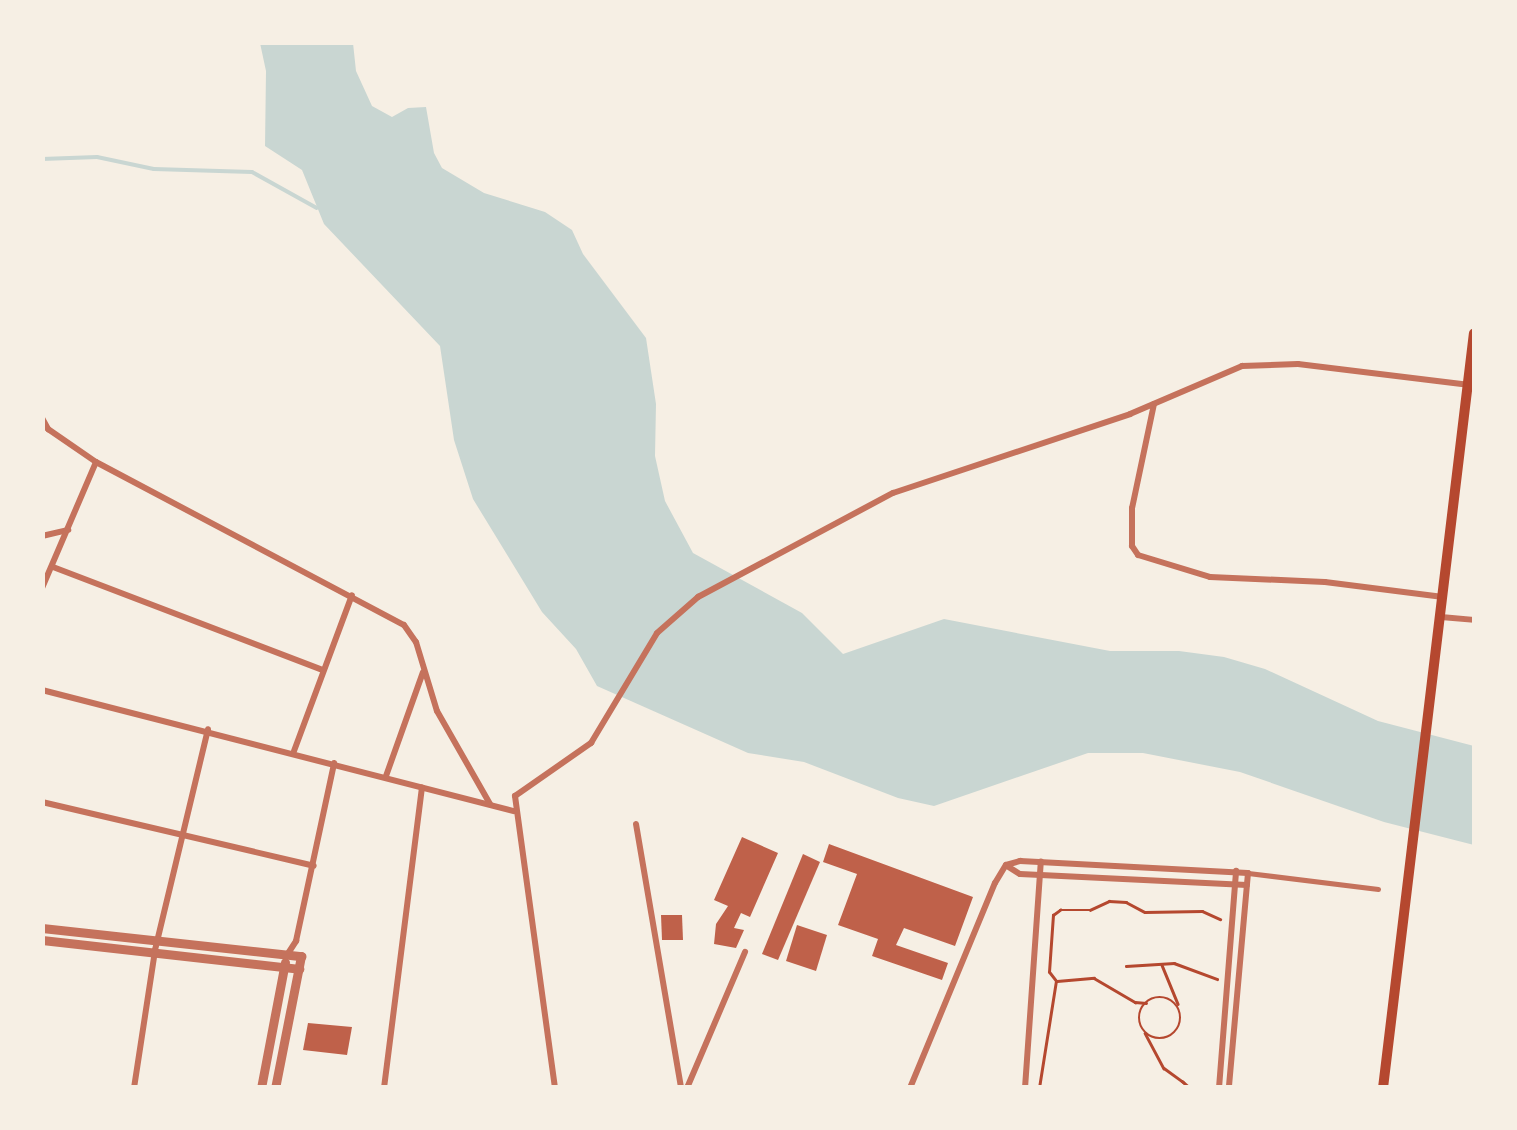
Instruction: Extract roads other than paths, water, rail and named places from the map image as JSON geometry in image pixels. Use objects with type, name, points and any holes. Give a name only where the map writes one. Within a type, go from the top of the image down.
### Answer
[{"type":"main road","points":[[1383,1088],[1404,892],[1413,850],[1470,401],[1474,332]]},
{"type":"street","points":[[555,1088],[514,811],[517,792],[571,760],[597,734],[657,633],[698,596],[794,550],[892,493],[1154,403],[1231,370],[1274,362],[1468,385]]},
{"type":"street","points":[[1154,403],[1132,508],[1132,546],[1146,558],[1210,577],[1326,582],[1443,597]]},
{"type":"street","points":[[42,418],[48,429],[96,462],[404,625],[416,642],[437,711],[490,804]]},
{"type":"street","points":[[42,588],[96,462]]},
{"type":"street","points":[[42,536],[69,530]]},
{"type":"street","points":[[53,567],[323,670]]},
{"type":"street","points":[[294,752],[352,595]]},
{"type":"street","points":[[1441,617],[1474,620]]},
{"type":"street","points":[[386,776],[423,671]]},
{"type":"street","points":[[42,690],[208,729],[514,811]]},
{"type":"street","points":[[134,1088],[156,945],[208,729]]},
{"type":"street","points":[[261,1088],[287,955],[296,941],[334,764]]},
{"type":"street","points":[[384,1088],[422,787]]},
{"type":"street","points":[[42,802],[314,866]]},
{"type":"street","points":[[636,824],[684,1088]]},
{"type":"street","points":[[1024,1088],[1042,862]]},
{"type":"street","points":[[1011,863],[1236,871],[1378,889]]},
{"type":"street","points":[[1011,863],[1014,872],[1247,884]]},
{"type":"street","points":[[910,1088],[986,902],[1011,863]]},
{"type":"street","points":[[1219,1088],[1236,871]]},
{"type":"street","points":[[1229,1088],[1248,873]]},
{"type":"street","points":[[43,928],[298,968]]},
{"type":"street","points":[[42,940],[301,956]]},
{"type":"street","points":[[275,1088],[301,956],[296,941]]},
{"type":"street","points":[[684,1088],[745,952]]},
{"type":"waterway","points":[[42,159],[97,157],[154,169],[252,172],[317,208]]}]
